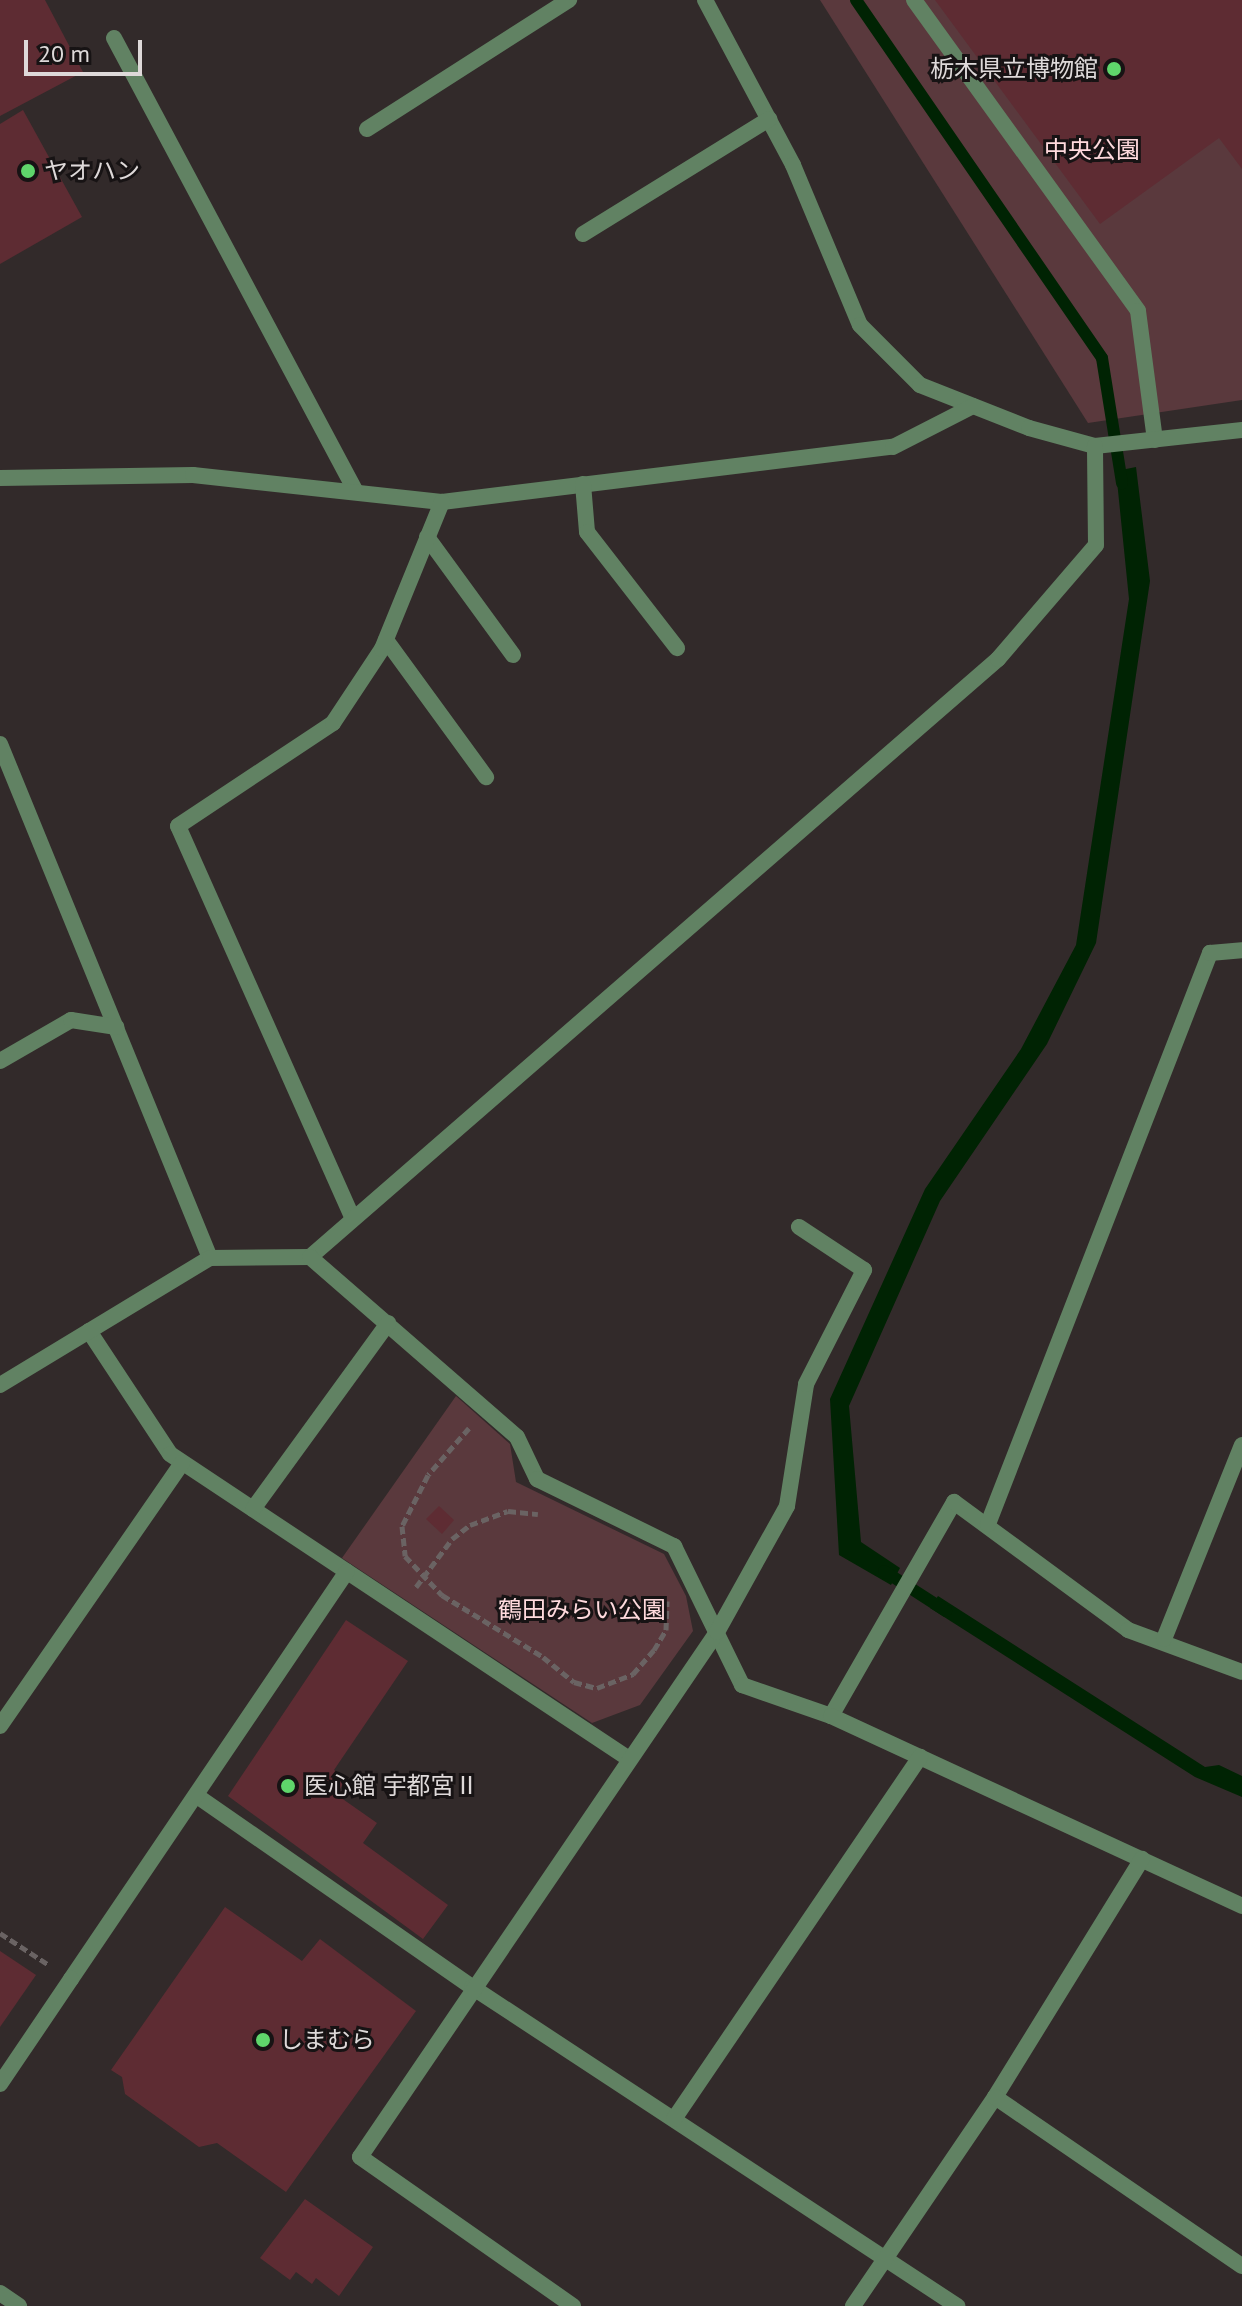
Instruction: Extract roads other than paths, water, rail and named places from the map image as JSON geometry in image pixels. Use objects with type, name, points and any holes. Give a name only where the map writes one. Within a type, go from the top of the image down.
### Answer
[{"type":"street","points":[[367,129],[569,0]]},
{"type":"street","points":[[705,0],[769,119],[860,325],[920,385],[1095,446],[1242,430]]},
{"type":"street","points":[[914,0],[1138,311],[1155,440]]},
{"type":"street","points":[[114,38],[356,492]]},
{"type":"street","points":[[583,234],[769,119]]},
{"type":"street","points":[[0,478],[193,475],[442,502],[893,447],[973,406]]},
{"type":"street","points":[[310,1257],[998,659],[1096,545],[1095,446]]},
{"type":"street","points":[[583,484],[587,532],[677,648]]},
{"type":"street","points":[[353,1219],[178,826],[333,723],[386,640],[442,502]]},
{"type":"street","points":[[427,537],[513,655]]},
{"type":"street","points":[[386,640],[486,777]]},
{"type":"street","points":[[0,744],[4,765],[210,1258]]},
{"type":"street","points":[[988,1524],[1210,953],[1242,950]]},
{"type":"street","points":[[0,1061],[71,1020],[116,1027]]},
{"type":"street","points":[[573,2306],[360,2157],[472,1987],[717,1632],[787,1506],[806,1384],[864,1270],[799,1227]]},
{"type":"street","points":[[0,1385],[210,1258],[310,1257],[517,1437],[537,1479],[674,1546],[742,1685],[831,1716],[1242,1906]]},
{"type":"street","points":[[253,1509],[388,1323]]},
{"type":"street","points":[[89,1331],[170,1454],[629,1759]]},
{"type":"street","points":[[1164,1639],[1242,1445]]},
{"type":"street","points":[[0,1726],[182,1463]]},
{"type":"street","points":[[831,1716],[954,1502],[988,1524],[1128,1630],[1164,1639],[1242,1672]]},
{"type":"street","points":[[0,2084],[347,1572]]},
{"type":"street","points":[[674,2119],[920,1757]]},
{"type":"street","points":[[197,1796],[472,1987],[957,2306]]},
{"type":"street","points":[[853,2306],[995,2097],[1142,1859]]},
{"type":"street","points":[[995,2097],[1242,2266]]},
{"type":"street","points":[[0,2293],[19,2306]]},
{"type":"waterway","points":[[856,0],[1102,358],[1122,483]]},
{"type":"waterway","points":[[884,1571],[946,1611]]},
{"type":"place","name":"栃木県立博物館","points":[[1114,69]]},
{"type":"place","name":"ヤオハン","points":[[28,171]]},
{"type":"place","name":"医心館 宇都宮Ⅱ","points":[[288,1786]]},
{"type":"place","name":"しまむら","points":[[263,2040]]},
{"type":"park label","name":"中央公園","points":[[1092,150]]},
{"type":"park label","name":"鶴田みらい公園","points":[[582,1610]]}]
